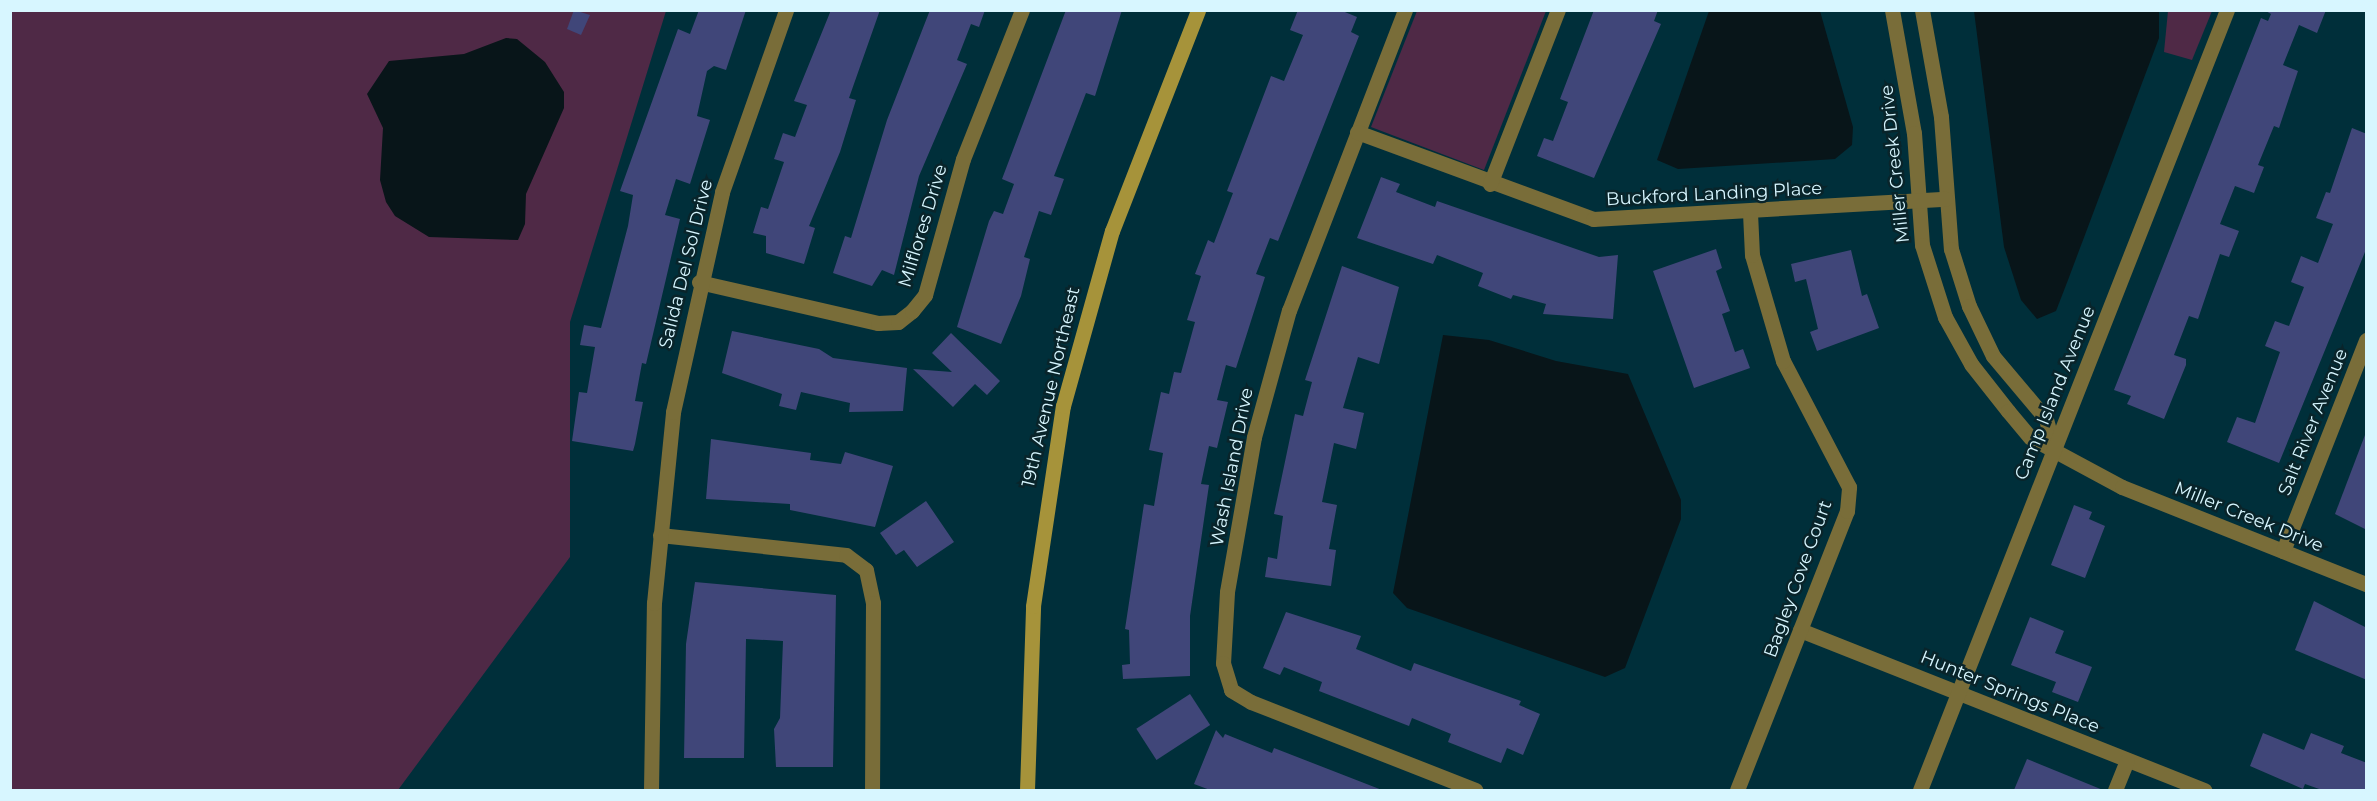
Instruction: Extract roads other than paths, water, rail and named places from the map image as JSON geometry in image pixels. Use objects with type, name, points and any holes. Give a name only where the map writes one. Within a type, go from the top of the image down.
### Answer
[{"type":"street","name":"Salida Del Sol Drive","points":[[651,790],[660,535],[673,412],[699,282],[746,118],[786,10]]},
{"type":"street","name":"Milflores Drive","points":[[699,282],[878,323],[898,322],[912,311],[925,295],[963,159],[1022,10]]},
{"type":"street","name":"19th Avenue Northeast","points":[[1027,790],[1033,606],[1063,406],[1112,231],[1198,10]]},
{"type":"street","name":"Wash Island Drive","points":[[1405,10],[1289,310],[1254,437],[1227,592],[1223,663],[1231,690],[1251,702],[1475,790]]},
{"type":"street","points":[[1490,184],[1558,10]]},
{"type":"street","name":"Miller Creek Drive","points":[[1892,10],[1914,133],[1917,201],[1922,244],[1945,317],[1971,364],[2031,438],[2122,487],[2367,584]]},
{"type":"street","points":[[1922,10],[1941,117],[1945,199],[1951,249],[1969,306],[1993,356],[2046,419],[2054,449]]},
{"type":"street","name":"Camp Island Avenue","points":[[1920,790],[2227,10]]},
{"type":"street","name":"Buckford Landing Place","points":[[1357,132],[1490,184],[1593,219],[1750,213],[1945,199]]},
{"type":"street","name":"Bagley Cove Court","points":[[1737,790],[1847,511],[1849,487],[1783,361],[1752,255],[1750,213]]},
{"type":"street","name":"Salt River Avenue","points":[[2283,551],[2367,340]]},
{"type":"street","points":[[660,535],[846,555],[866,570],[873,603],[872,790]]},
{"type":"street","name":"Hunter Springs Place","points":[[1800,630],[2205,790]]},
{"type":"street","points":[[2115,790],[2127,760]]}]
